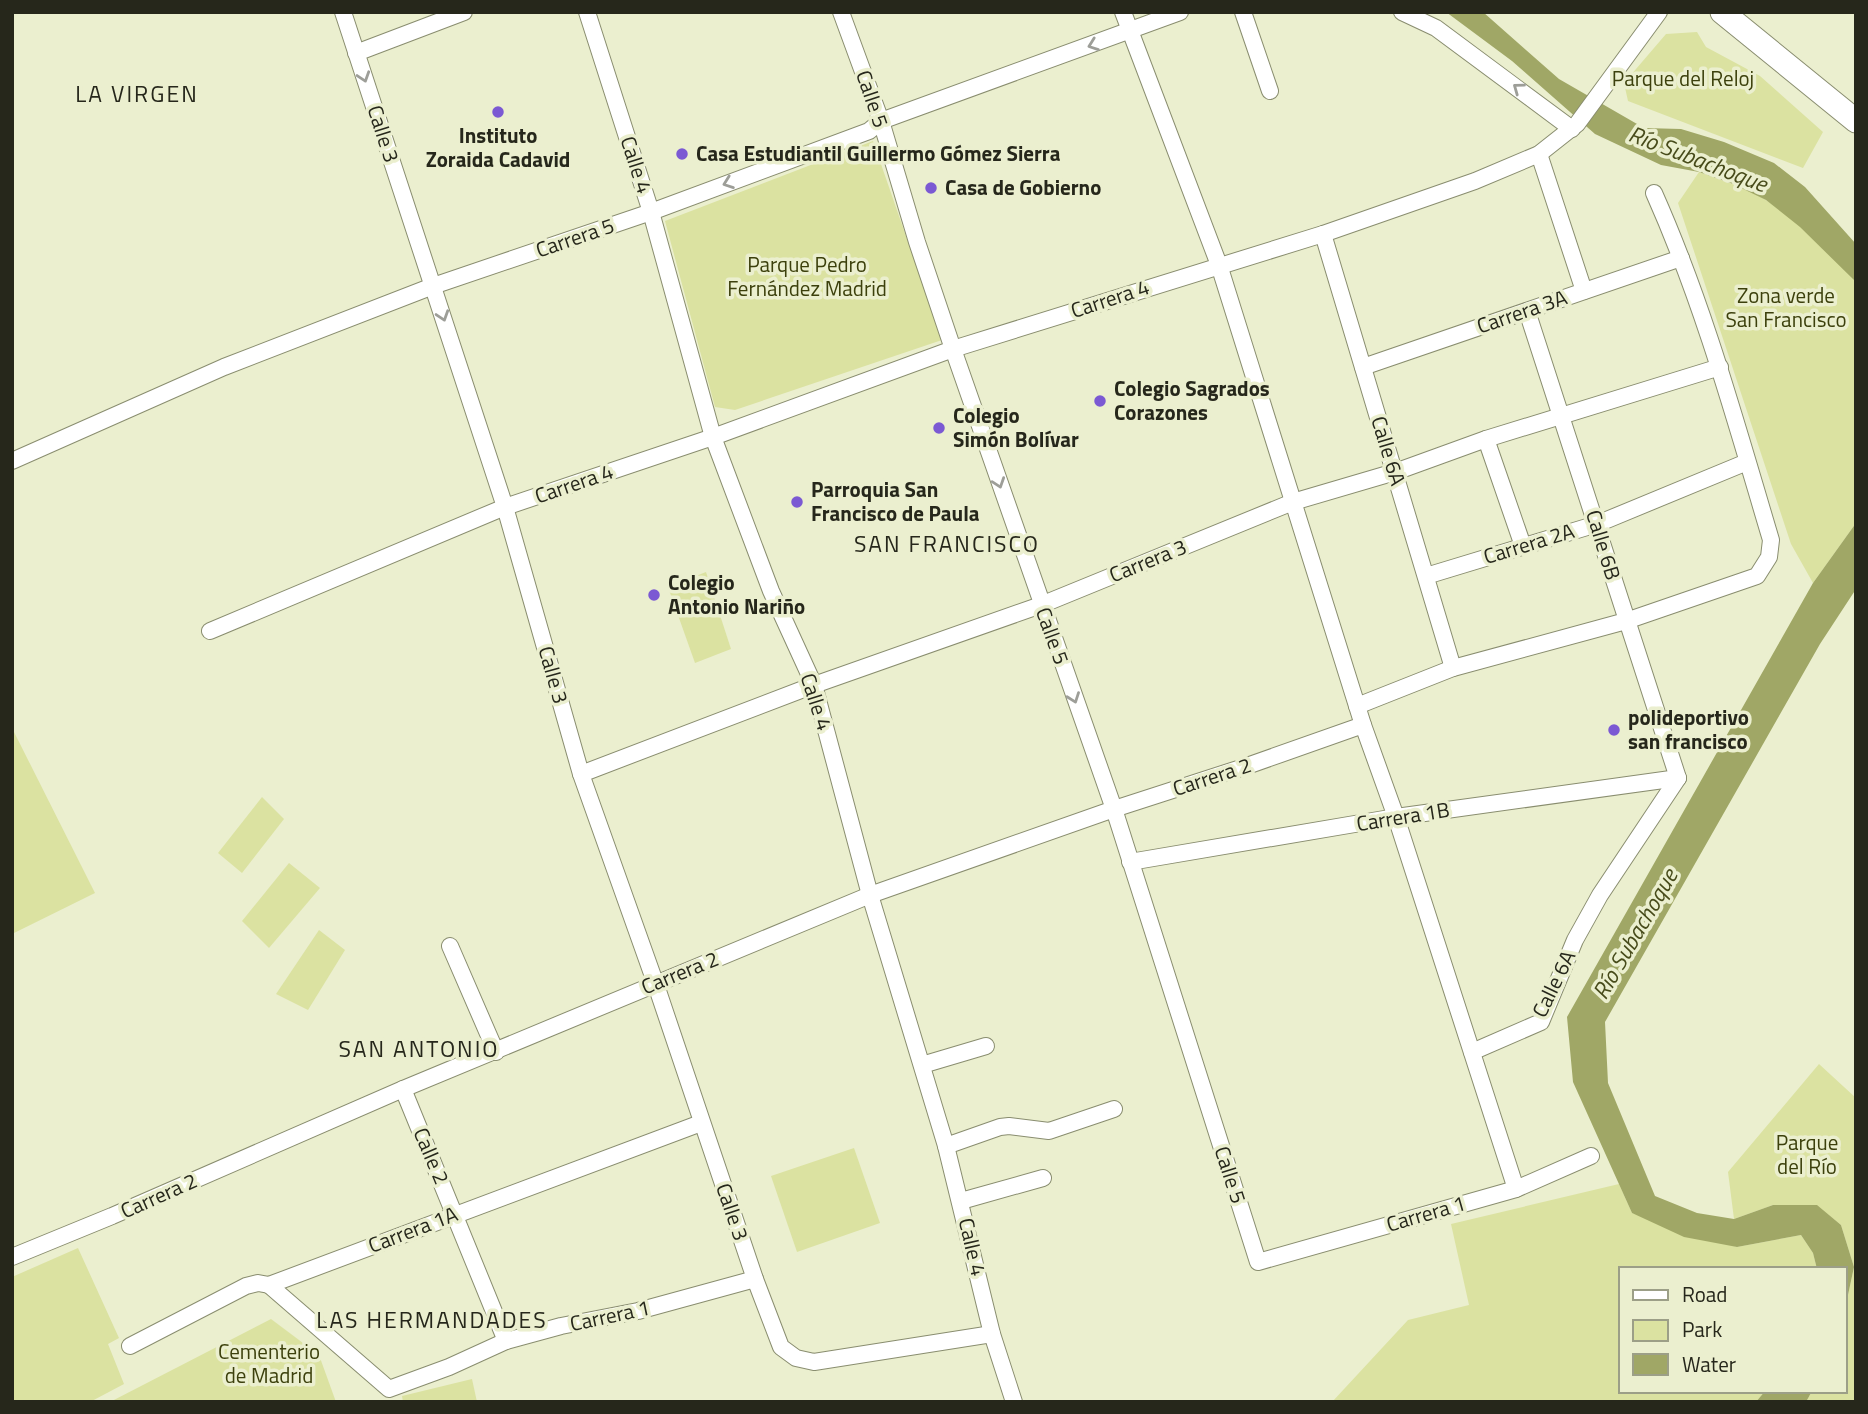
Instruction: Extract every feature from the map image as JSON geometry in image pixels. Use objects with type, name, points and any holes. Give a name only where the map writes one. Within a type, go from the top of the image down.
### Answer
[{"type":"main road","points":[[1722,12],[1856,121]]},
{"type":"street","name":"Calle 3","points":[[342,12],[505,508],[581,774],[655,982],[755,1279],[781,1347],[796,1357],[814,1362],[992,1334]]},
{"type":"street","points":[[356,53],[464,12]]},
{"type":"street","name":"Calle 4","points":[[587,12],[651,212],[713,437],[771,591],[814,685],[870,895],[946,1146],[992,1334],[1014,1402]]},
{"type":"street","name":"Calle 5","points":[[841,12],[881,121],[917,242],[953,349],[1114,809],[1258,1262]]},
{"type":"street","points":[[1123,12],[1219,265],[1363,725],[1396,817],[1516,1189]]},
{"type":"street","name":"Carrera 5","points":[[12,461],[224,367],[433,286],[651,212],[869,131],[881,121],[1180,12]]},
{"type":"street","points":[[1243,12],[1270,91]]},
{"type":"street","points":[[1402,12],[1436,28],[1575,127]]},
{"type":"street","name":"Carrera 4","points":[[210,631],[505,508],[713,437],[953,349],[1323,234],[1475,181],[1539,154],[1575,127],[1659,12]]},
{"type":"street","points":[[1539,154],[1584,291]]},
{"type":"street","points":[[1357,706],[1453,667],[1626,621],[1757,576],[1769,557],[1771,540],[1720,367],[1681,258],[1654,193]]},
{"type":"street","name":"Calle 6A","points":[[1323,234],[1453,667]]},
{"type":"street","name":"Carrera 3A","points":[[1363,366],[1681,258]]},
{"type":"street","name":"Calle 6B","points":[[1527,311],[1678,778]]},
{"type":"street","name":"Carrera 3","points":[[581,774],[814,685],[1041,605],[1293,502],[1395,472],[1486,439],[1720,367]]},
{"type":"street","points":[[1486,439],[1523,546]]},
{"type":"street","name":"Carrera 2A","points":[[1426,576],[1597,524],[1747,462]]},
{"type":"street","name":"Carrera 2","points":[[12,1257],[655,982],[870,895],[1363,725]]},
{"type":"street","name":"Calle 6A","points":[[1472,1052],[1541,1022],[1575,940],[1678,778]]},
{"type":"street","name":"Carrera 1B","points":[[1130,862],[1396,817],[1678,778]]},
{"type":"street","points":[[450,946],[496,1052]]},
{"type":"street","points":[[922,1065],[986,1046]]},
{"type":"street","name":"Calle 2","points":[[403,1089],[506,1341]]},
{"type":"street","points":[[946,1146],[1009,1126],[1049,1131],[1114,1109]]},
{"type":"street","name":"Carrera 1A","points":[[130,1346],[246,1286],[258,1283],[269,1285],[701,1123]]},
{"type":"street","name":"Carrera 1","points":[[1258,1262],[1516,1189],[1591,1156]]},
{"type":"street","points":[[961,1201],[1044,1178]]},
{"type":"street","name":"Carrera 1","points":[[269,1285],[389,1389],[449,1367],[506,1341],[561,1326],[638,1311],[755,1279]]},
{"type":"green space","name":"Parque del Reloj","points":[[1697,32],[1706,47],[1760,76],[1823,132],[1803,168],[1628,101],[1624,83],[1666,34]]},
{"type":"green space","name":"Parque Pedro Fernández Madrid","points":[[873,141],[942,340],[735,410],[715,407],[665,221]]},
{"type":"green space","name":"Zona verde San Francisco","points":[[1699,172],[1748,191],[1777,207],[1813,237],[1856,282],[1856,523],[1813,583],[1791,544],[1678,203]]},
{"type":"green space","points":[[706,572],[731,649],[695,663],[668,587]]},
{"type":"green space","points":[[12,728],[95,893],[12,934]]},
{"type":"green space","points":[[262,797],[284,819],[242,873],[218,853]]},
{"type":"green space","points":[[289,863],[320,888],[269,948],[242,921]]},
{"type":"green space","points":[[319,930],[345,950],[308,1010],[276,994]]},
{"type":"green space","name":"Parque del Río","points":[[1819,1064],[1856,1098],[1856,1402],[1806,1402],[1811,1393],[1847,1393],[1847,1300],[1854,1267],[1841,1225],[1816,1205],[1773,1205],[1734,1219],[1728,1172]]},
{"type":"green space","points":[[854,1148],[880,1223],[797,1252],[771,1176]]},
{"type":"green space","points":[[1619,1184],[1632,1213],[1737,1247],[1801,1235],[1813,1253],[1816,1267],[1619,1267],[1619,1393],[1763,1393],[1756,1402],[1332,1402],[1408,1320],[1469,1305],[1451,1224]]},
{"type":"green space","points":[[78,1248],[119,1338],[108,1344],[124,1384],[90,1402],[12,1402],[12,1277]]},
{"type":"green space","name":"Cementerio de Madrid","points":[[271,1319],[319,1355],[336,1402],[110,1402]]},
{"type":"green space","points":[[472,1379],[477,1402],[403,1402],[402,1396]]},
{"type":"water","name":"Río Subachoque","points":[[1446,12],[1483,12],[1559,79],[1644,128],[1681,129],[1724,142],[1774,163],[1805,187],[1856,244],[1856,282],[1800,227],[1766,200],[1699,172],[1661,165],[1595,134],[1512,61]]},
{"type":"water","name":"Río Subachoque","points":[[1856,523],[1856,589],[1820,644],[1605,1022],[1608,1083],[1655,1196],[1697,1213],[1734,1219],[1773,1205],[1817,1205],[1841,1225],[1854,1267],[1847,1300],[1847,1267],[1816,1267],[1813,1253],[1801,1235],[1737,1247],[1684,1237],[1632,1213],[1573,1082],[1567,1017],[1813,583]]},
{"type":"water","points":[[1763,1393],[1811,1393],[1806,1402],[1756,1402]]},
{"type":"place","name":"Instituto Zoraida Cadavid","points":[[498,112]]},
{"type":"place","name":"Casa Estudiantil Guillermo Gómez Sierra","points":[[682,154]]},
{"type":"place","name":"Casa de Gobierno","points":[[931,188]]},
{"type":"place","name":"Colegio Sagrados Corazones","points":[[1100,401]]},
{"type":"place","name":"Colegio Simón Bolívar","points":[[939,428]]},
{"type":"place","name":"Parroquia San Francisco de Paula","points":[[797,502]]},
{"type":"place","name":"Colegio Antonio Nariño","points":[[654,595]]},
{"type":"place","name":"polideportivo san francisco","points":[[1614,730]]},
{"type":"district","name":"LA VIRGEN","points":[[137,94]]},
{"type":"district","name":"SAN FRANCISCO","points":[[947,544]]},
{"type":"district","name":"SAN ANTONIO","points":[[419,1049]]},
{"type":"district","name":"LAS HERMANDADES","points":[[432,1320]]}]
